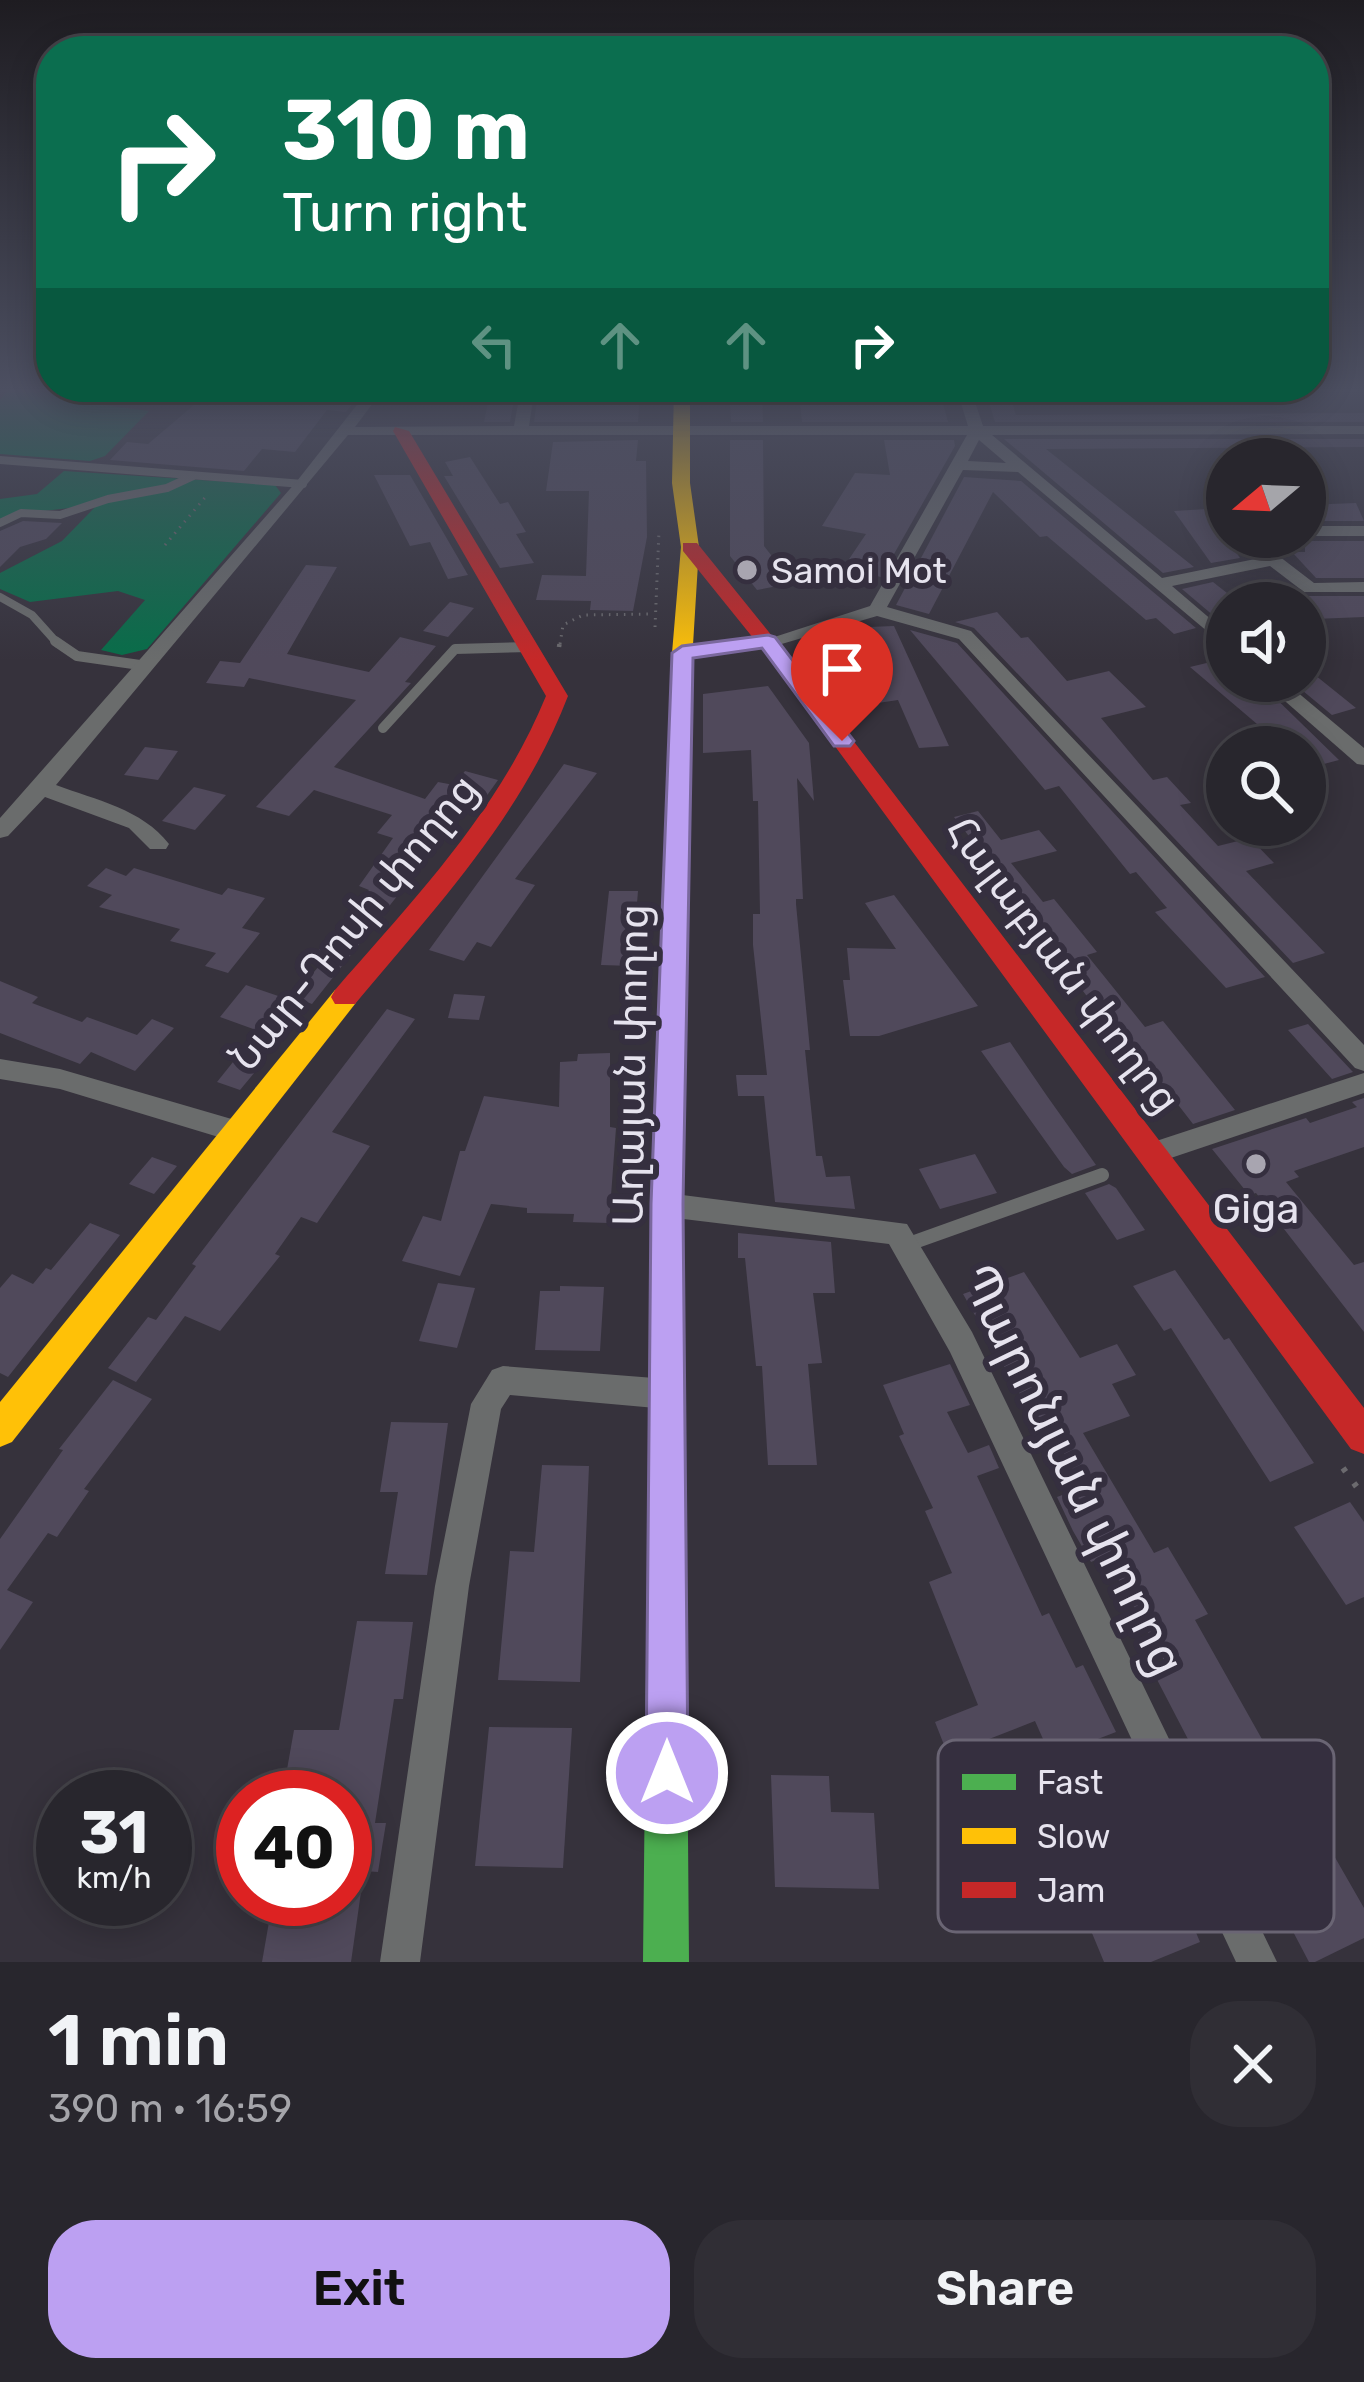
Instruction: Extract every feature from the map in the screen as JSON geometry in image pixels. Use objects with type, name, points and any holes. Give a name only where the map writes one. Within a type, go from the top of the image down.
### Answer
[{"type":"street","points":[[0,831],[306,479]]},
{"type":"street","name":"Նար-Դոսի փողոց","points":[[0,1430],[235,1131],[528,772],[557,696],[429,479]]},
{"type":"street","name":"Աղայան փողոց","points":[[666,1962],[667,1204],[682,653],[690,547],[681,479]]},
{"type":"street","points":[[877,610],[949,479]]},
{"type":"street","points":[[1034,479],[1206,624]]},
{"type":"street","points":[[1326,531],[1364,530]]},
{"type":"street","name":"Հալաբյան փողոց","points":[[690,547],[768,641],[1364,1436]]},
{"type":"street","points":[[1270,558],[1310,588],[1364,587]]},
{"type":"street","points":[[1158,584],[1273,560]]},
{"type":"street","points":[[682,653],[768,641],[877,610],[965,635],[1364,1060]]},
{"type":"street","points":[[1297,702],[1364,760]]},
{"type":"street","points":[[1332,731],[1364,731]]},
{"type":"street","points":[[42,788],[137,823],[158,844]]},
{"type":"street","points":[[0,1069],[60,1079],[235,1131]]},
{"type":"street","points":[[1153,1153],[1364,1083]]},
{"type":"street","name":"Պարոնյան փողոց","points":[[667,1204],[897,1233],[961,1342],[1151,1740]]},
{"type":"street","points":[[400,1962],[452,1586],[486,1404],[503,1380],[667,1394]]},
{"type":"street","name":"Պարոնյան փողոց","points":[[1243,1932],[1257,1962]]},
{"type":"lane","points":[[0,523],[21,513],[60,515],[167,488],[187,479]]},
{"type":"lane","points":[[229,479],[302,484]]},
{"type":"lane","points":[[0,597],[32,615],[62,650],[147,665]]},
{"type":"lane","points":[[383,728],[455,649],[536,657]]},
{"type":"lane","points":[[904,1246],[1102,1175]]},
{"type":"path","points":[[165,544],[222,479]]},
{"type":"path","points":[[656,632],[653,614],[660,521]]},
{"type":"path","points":[[536,657],[555,663],[563,625],[584,615],[653,614]]},
{"type":"green space","points":[[55,479],[178,479],[275,485],[281,493],[147,649],[122,655],[101,650],[145,600],[118,591],[30,602],[0,589],[0,573],[62,541],[97,505],[34,512],[0,524],[0,499],[37,494]]},
{"type":"building","points":[[376,479],[412,479],[468,575],[448,579],[430,542],[410,546]]},
{"type":"building","points":[[446,479],[484,479],[500,504],[508,502],[526,532],[516,534],[534,563],[500,568]]},
{"type":"building","points":[[548,479],[646,479],[647,537],[633,611],[590,610],[591,601],[536,600],[542,575],[586,576],[589,491],[546,491]]},
{"type":"building","points":[[730,479],[763,479],[764,546],[793,583],[757,590],[730,556]]},
{"type":"building","points":[[852,479],[937,479],[881,577],[843,568],[866,534],[822,526]]},
{"type":"building","points":[[963,479],[1021,481],[1196,628],[1174,634],[1156,618],[1146,620],[1047,536],[1040,537],[993,492],[929,614],[896,605]]},
{"type":"building","points":[[1051,479],[1083,479],[1194,567],[1163,573]]},
{"type":"building","points":[[1356,503],[1364,521],[1326,521],[1326,504]]},
{"type":"building","points":[[1206,509],[1206,556],[1174,511]]},
{"type":"building","points":[[23,521],[62,523],[46,539],[20,547],[0,567],[0,531]]},
{"type":"building","points":[[1326,541],[1364,541],[1364,578],[1316,578],[1298,558],[1326,558]]},
{"type":"building","points":[[306,565],[337,567],[287,654],[369,672],[400,637],[436,646],[405,682],[411,683],[334,767],[425,799],[438,782],[454,785],[465,771],[498,780],[478,808],[469,805],[312,1004],[293,997],[329,954],[319,950],[369,890],[359,886],[393,838],[377,833],[392,815],[314,790],[289,816],[256,807],[356,700],[249,678],[244,687],[206,683],[220,661],[240,663]]},
{"type":"building","points":[[1206,584],[1206,609],[1182,589]]},
{"type":"building","points":[[1326,596],[1364,596],[1364,617],[1326,619]]},
{"type":"building","points":[[450,602],[474,608],[448,637],[423,631]]},
{"type":"building","points":[[997,612],[1021,638],[1028,637],[1067,681],[1109,671],[1146,707],[1101,718],[1153,780],[1167,777],[1191,803],[1180,805],[1206,833],[1206,846],[1258,846],[1274,863],[1246,871],[1325,953],[1293,963],[974,628],[955,622]]},
{"type":"building","points":[[894,626],[949,746],[919,748],[898,700],[858,706],[825,661],[877,651],[869,627]]},
{"type":"building","points":[[910,630],[957,643],[1265,977],[1226,988],[1155,912],[1167,908],[1136,872],[1130,874],[1059,786],[1045,790]]},
{"type":"building","points":[[1206,663],[1206,681],[1190,667]]},
{"type":"building","points":[[1326,684],[1356,708],[1332,715],[1316,702],[1326,702]]},
{"type":"building","points":[[768,686],[809,743],[814,801],[797,778],[803,899],[796,899],[796,904],[810,1050],[805,1050],[816,1156],[822,1156],[826,1177],[850,1176],[855,1209],[775,1202],[764,1096],[738,1096],[736,1075],[767,1075],[753,945],[753,914],[760,914],[758,801],[753,801],[751,750],[703,753],[703,694]]},
{"type":"building","points":[[1231,702],[1280,702],[1304,726],[1259,726]]},
{"type":"building","points":[[145,747],[178,751],[158,780],[124,775]]},
{"type":"building","points":[[1326,747],[1339,760],[1326,763]]},
{"type":"building","points":[[564,764],[597,773],[515,879],[535,885],[491,947],[477,942],[464,961],[429,950]]},
{"type":"building","points":[[194,787],[226,795],[195,830],[162,821]]},
{"type":"building","points":[[978,811],[1001,840],[1039,830],[1057,851],[1011,863],[1043,902],[1054,899],[1097,952],[1087,955],[1145,1027],[1163,1021],[1235,1110],[1193,1124],[1104,1009],[1098,1011],[1014,899],[1008,901],[983,867],[989,862],[954,817]]},
{"type":"building","points":[[106,868],[126,876],[134,868],[222,895],[228,888],[265,898],[242,928],[260,933],[228,973],[205,966],[216,953],[170,941],[180,929],[99,907],[112,895],[87,886]]},
{"type":"building","points":[[609,891],[638,891],[632,966],[601,965]]},
{"type":"building","points":[[894,895],[978,1006],[879,1036],[850,1036],[843,980],[850,980],[847,948],[896,949],[865,903]]},
{"type":"building","points":[[0,981],[38,997],[32,1003],[82,1022],[87,1017],[137,1035],[152,1019],[174,1028],[135,1071],[91,1052],[80,1064],[0,1033]]},
{"type":"building","points":[[246,985],[293,1001],[267,1034],[220,1017]]},
{"type":"building","points":[[454,994],[485,996],[479,1020],[448,1018]]},
{"type":"building","points":[[387,1009],[415,1019],[332,1132],[370,1146],[317,1223],[301,1217],[275,1254],[280,1256],[220,1331],[185,1316],[136,1382],[108,1368],[148,1317],[156,1320],[196,1266],[192,1264]]},
{"type":"building","points":[[1308,1024],[1353,1072],[1332,1079],[1288,1030]]},
{"type":"building","points":[[1010,1042],[1096,1165],[1072,1174],[1064,1167],[981,1051]]},
{"type":"building","points":[[610,1053],[610,1127],[616,1128],[609,1223],[573,1222],[574,1214],[527,1213],[527,1208],[491,1204],[460,1276],[402,1261],[423,1216],[441,1221],[460,1151],[465,1151],[484,1096],[559,1107],[560,1062],[577,1061],[578,1054]]},
{"type":"building","points":[[237,1057],[260,1066],[240,1090],[217,1082]]},
{"type":"building","points":[[1364,1098],[1364,1147],[1294,1171],[1299,1177],[1286,1182],[1354,1265],[1364,1262],[1364,1332],[1256,1193],[1249,1195],[1212,1149],[1306,1118],[1310,1123],[1357,1107],[1352,1102]]},
{"type":"building","points":[[975,1154],[997,1193],[940,1209],[919,1169]]},
{"type":"building","points":[[152,1157],[177,1166],[154,1194],[129,1184]]},
{"type":"building","points":[[1109,1184],[1145,1230],[1117,1240],[1085,1193]]},
{"type":"building","points":[[90,1223],[120,1235],[8,1377],[0,1373],[0,1288],[12,1274],[33,1284]]},
{"type":"building","points":[[738,1233],[831,1242],[835,1293],[813,1293],[822,1363],[808,1364],[817,1465],[768,1465],[762,1366],[756,1366]]},
{"type":"building","points":[[1175,1270],[1224,1340],[1229,1338],[1314,1463],[1270,1482],[1171,1328],[1164,1331],[1133,1286]]},
{"type":"building","points":[[1024,1272],[1080,1358],[1117,1344],[1136,1375],[1112,1384],[1130,1416],[1083,1433],[1154,1553],[1168,1547],[1208,1614],[1195,1620],[1262,1740],[1188,1740],[1151,1668],[1165,1662],[1105,1556],[1091,1562],[1057,1497],[1083,1487],[1058,1443],[1049,1446],[963,1294]]},
{"type":"building","points":[[438,1283],[475,1288],[457,1348],[419,1341]]},
{"type":"building","points":[[560,1286],[604,1287],[600,1351],[535,1350],[540,1291],[560,1291]]},
{"type":"building","points":[[950,1364],[970,1405],[947,1412],[968,1453],[989,1445],[999,1468],[977,1476],[1042,1616],[1049,1613],[1076,1668],[1083,1665],[1116,1732],[1095,1740],[1043,1740],[1035,1721],[986,1740],[942,1740],[935,1722],[978,1705],[929,1582],[952,1573],[925,1511],[933,1508],[899,1436],[904,1434],[883,1385]]},
{"type":"building","points":[[113,1380],[152,1399],[84,1489],[89,1491],[57,1537],[48,1533],[7,1590],[33,1602],[0,1650],[0,1539],[63,1450],[59,1449]]},
{"type":"building","points":[[391,1422],[448,1423],[427,1575],[385,1574],[398,1492],[380,1492]]},
{"type":"building","points":[[542,1465],[589,1466],[580,1682],[498,1680],[510,1551],[534,1552]]},
{"type":"building","points":[[1350,1502],[1364,1522],[1364,1597],[1346,1605],[1294,1527]]},
{"type":"building","points":[[357,1621],[413,1622],[403,1699],[394,1699],[375,1823],[386,1823],[378,1872],[372,1872],[372,1770],[287,1770],[294,1730],[339,1730]]},
{"type":"building","points":[[489,1727],[572,1728],[563,1868],[475,1866]]},
{"type":"building","points":[[771,1775],[829,1776],[831,1812],[874,1813],[879,1889],[775,1887]]},
{"type":"building","points":[[1334,1856],[1364,1908],[1364,1938],[1309,1962],[1293,1932],[1334,1932]]},
{"type":"building","points":[[268,1926],[356,1926],[351,1962],[262,1962]]},
{"type":"building","points":[[1092,1932],[1196,1932],[1200,1942],[1151,1962],[1104,1962]]},
{"type":"traffic: fast","points":[[666,1962],[667,1205],[673,987]]},
{"type":"traffic: slow","points":[[673,987],[682,653],[690,547],[681,479]]},
{"type":"traffic: slow","points":[[682,653],[768,642]]},
{"type":"traffic: slow","points":[[0,1430],[345,997]]},
{"type":"traffic: jam","points":[[345,997],[494,818],[540,739],[557,696],[429,479]]},
{"type":"traffic: jam","points":[[690,547],[786,666],[1364,1437]]},
{"type":"place","name":"Samoi Mot","points":[[747,570]]},
{"type":"place","name":"Giga","points":[[1256,1164]]},
{"type":"route","points":[[667,1773],[667,1204],[682,653],[768,641],[842,741]]}]
